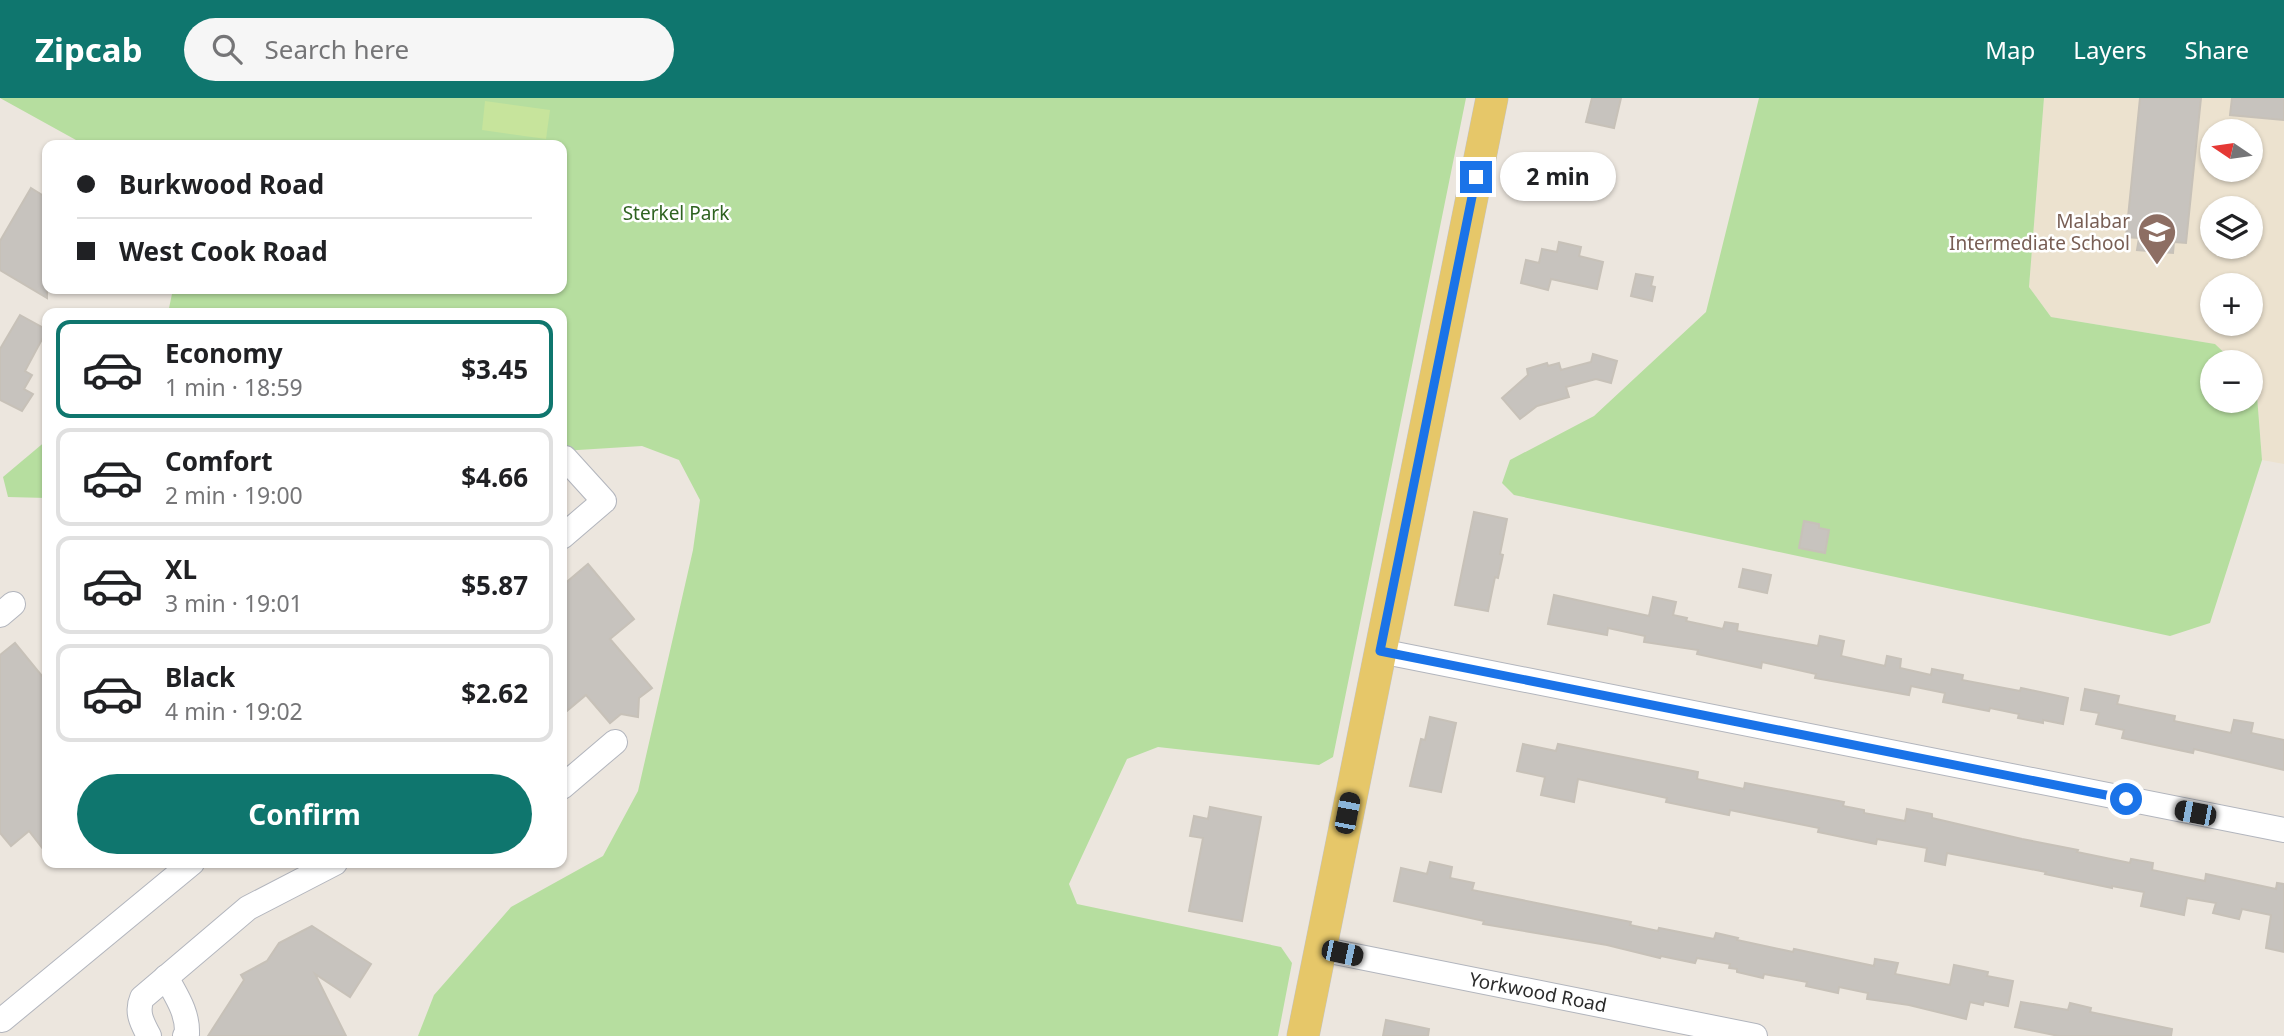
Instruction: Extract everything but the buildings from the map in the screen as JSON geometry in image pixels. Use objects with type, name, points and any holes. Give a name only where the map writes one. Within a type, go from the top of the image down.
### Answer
[{"type":"main road","points":[[1303,1036],[1492,98]]},
{"type":"street","points":[[567,460],[604,500],[567,533]]},
{"type":"street","points":[[1380,651],[2284,830]]},
{"type":"street","points":[[567,783],[615,742]]},
{"type":"street","points":[[6,1024],[186,868]]},
{"type":"street","points":[[149,1036],[140,1017],[139,1006],[142,998],[248,908],[325,868]]},
{"type":"street","name":"Yorkwood Road","points":[[1320,949],[1755,1036]]},
{"type":"street","points":[[166,977],[188,1021],[185,1036]]},
{"type":"shaded area","name":"Malabar Intermediate School","points":[[2044,98],[2284,98],[2284,464],[2262,460],[2258,413],[2263,413],[2263,350],[2221,350],[2215,344],[2051,317],[2029,287]]},
{"type":"green space","name":"Sterkel Park","points":[[0,98],[1466,98],[1333,757],[1319,765],[1158,747],[1127,759],[1069,884],[1077,904],[1281,947],[1292,963],[1278,1036],[418,1036],[434,995],[511,907],[603,856],[638,791],[693,550],[700,500],[679,460],[642,446],[567,451],[567,308],[169,308],[172,294],[567,294],[567,140],[76,140]]},
{"type":"green space","points":[[1759,98],[2044,98],[2029,287],[2051,317],[2215,344],[2221,350],[2200,350],[2200,413],[2258,413],[2262,460],[2210,623],[2170,636],[1514,495],[1502,483],[1510,460],[1594,416],[1706,312]]},
{"type":"green space","points":[[485,101],[550,110],[546,139],[482,130]]},
{"type":"green space","points":[[42,444],[42,498],[8,497],[3,477]]},
{"type":"place","name":"Malabar Intermediate School","points":[[2157,266]]},
{"type":"route","points":[[1476,177],[1380,651],[2126,799]]}]
